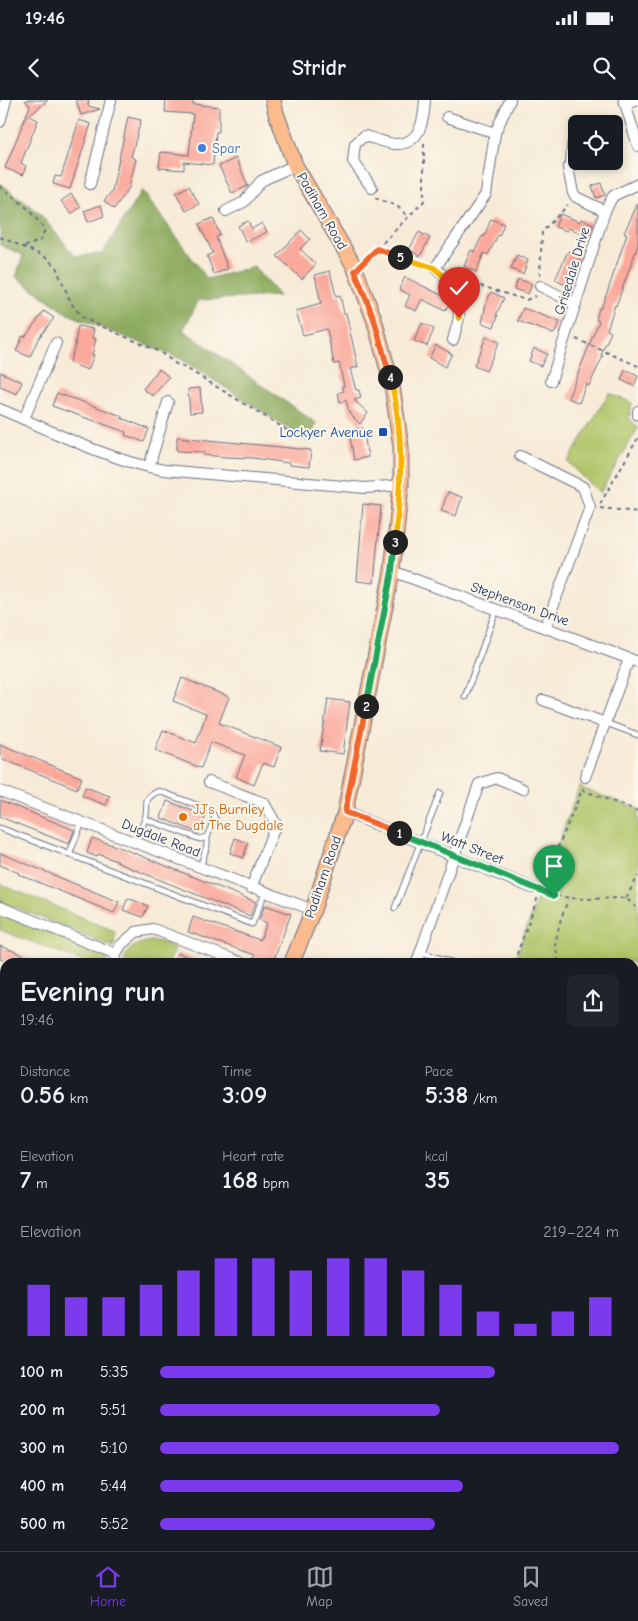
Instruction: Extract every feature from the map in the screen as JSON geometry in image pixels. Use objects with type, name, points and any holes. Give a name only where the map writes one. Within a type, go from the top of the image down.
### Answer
[{"type":"main road","name":"Padiham Road","points":[[273,100],[295,165],[355,271],[374,319],[392,385],[401,447],[401,485],[392,571],[345,812],[313,910],[294,958]]},
{"type":"street","points":[[0,122],[6,100]]},
{"type":"street","points":[[90,184],[112,100]]},
{"type":"street","points":[[372,188],[353,161],[355,144],[364,136],[396,144],[410,140],[420,130],[424,116],[425,100]]},
{"type":"street","points":[[453,340],[459,318],[458,288],[437,270],[486,194],[495,134],[510,100]]},
{"type":"street","points":[[638,100],[625,102],[638,146]]},
{"type":"street","points":[[447,117],[495,134]]},
{"type":"street","points":[[226,211],[244,202],[261,181],[295,165]]},
{"type":"street","points":[[568,170],[570,186],[573,193],[605,211]]},
{"type":"street","name":"Grisedale Drive","points":[[551,381],[605,211],[613,196],[638,184]]},
{"type":"street","points":[[540,286],[576,304]]},
{"type":"street","points":[[24,419],[56,343]]},
{"type":"street","points":[[149,467],[168,402]]},
{"type":"street","points":[[0,409],[118,458],[164,470],[365,488],[401,485]]},
{"type":"street","points":[[520,456],[583,487],[590,507],[545,628]]},
{"type":"street","name":"Stephenson Drive","points":[[392,571],[633,661]]},
{"type":"street","points":[[585,777],[605,723],[633,661]]},
{"type":"street","points":[[543,700],[605,723]]},
{"type":"street","points":[[419,958],[479,784],[497,778],[523,789]]},
{"type":"street","points":[[210,782],[264,804],[276,824],[251,888]]},
{"type":"street","name":"Dugdale Road","points":[[0,790],[251,888],[313,910]]},
{"type":"street","name":"Watt Street","points":[[345,812],[536,889]]},
{"type":"street","points":[[0,907],[115,958],[121,945],[136,932],[154,929],[230,958]]},
{"type":"lane","points":[[464,697],[496,610]]},
{"type":"lane","points":[[605,723],[638,735]]},
{"type":"lane","points":[[136,843],[145,819],[146,802],[149,796],[159,791],[210,810],[215,818],[207,838],[208,845],[200,868]]},
{"type":"lane","points":[[395,908],[440,793]]},
{"type":"lane","points":[[145,819],[200,839],[207,838]]},
{"type":"lane","points":[[69,854],[82,822]]},
{"type":"lane","points":[[0,828],[252,924],[265,893]]},
{"type":"lane","points":[[421,952],[439,958]]},
{"type":"path","points":[[355,271],[424,202],[424,116]]},
{"type":"path","points":[[0,186],[26,207],[45,229],[41,240],[24,247]]},
{"type":"path","points":[[372,188],[375,199],[397,206],[408,217]]},
{"type":"path","points":[[540,286],[542,232],[576,196]]},
{"type":"path","points":[[0,237],[44,256],[56,267],[71,303],[83,318],[160,352],[176,364],[186,368],[287,430]]},
{"type":"path","points":[[377,249],[526,300],[550,291]]},
{"type":"path","points":[[566,335],[638,366]]},
{"type":"path","points":[[638,438],[597,508],[638,512]]},
{"type":"path","points":[[515,958],[536,889],[582,790],[638,811]]},
{"type":"path","points":[[626,898],[638,876]]},
{"type":"path","points":[[536,889],[554,896],[576,900],[626,898],[638,908]]},
{"type":"path","points":[[558,958],[555,944],[568,898]]},
{"type":"green space","points":[[0,183],[39,213],[75,256],[102,254],[142,190],[207,279],[254,267],[279,296],[199,300],[183,330],[316,423],[311,443],[181,359],[68,314],[16,277],[23,255],[0,245]]},
{"type":"green space","points":[[609,393],[632,403],[629,418],[638,428],[600,493],[568,462]]},
{"type":"green space","points":[[579,787],[638,809],[638,958],[515,958]]},
{"type":"green space","points":[[0,884],[115,931],[114,947],[0,901]]},
{"type":"green space","points":[[0,914],[101,952],[106,958],[74,958],[0,930]]},
{"type":"green space","points":[[151,941],[163,942],[175,948],[171,958],[125,958],[133,947]]},
{"type":"building","points":[[25,100],[48,100],[29,116],[38,120],[21,163],[26,166],[23,175],[5,168],[30,106]]},
{"type":"building","points":[[76,100],[89,100],[88,106],[100,109],[81,115]]},
{"type":"building","name":"Spar","points":[[166,100],[193,100],[193,104],[219,107],[219,132],[216,132],[213,165],[184,162],[184,170],[159,168],[161,152],[189,155],[193,114],[165,112]]},
{"type":"building","points":[[128,117],[141,120],[131,157],[136,159],[129,188],[114,209],[104,201],[112,191]]},
{"type":"building","points":[[79,120],[91,124],[70,189],[53,184],[55,176],[61,177]]},
{"type":"building","points":[[236,158],[248,186],[232,193],[219,166]]},
{"type":"building","points":[[601,183],[605,195],[596,198],[592,186]]},
{"type":"building","points":[[189,186],[199,204],[186,211],[176,193]]},
{"type":"building","points":[[71,194],[81,207],[71,214],[61,201]]},
{"type":"building","points":[[638,203],[638,245],[607,330],[611,332],[601,355],[603,356],[589,386],[586,384],[579,403],[568,398],[599,321],[596,320],[599,308],[601,308],[608,290],[627,234],[624,233]]},
{"type":"building","points":[[101,205],[104,216],[88,222],[84,211]]},
{"type":"building","points":[[560,214],[580,222],[581,219],[593,224],[588,236],[569,228],[567,231],[555,227]]},
{"type":"building","points":[[213,218],[220,235],[216,237],[228,269],[214,274],[207,256],[213,253],[199,224]]},
{"type":"building","points":[[491,219],[504,224],[488,255],[484,253],[476,272],[464,266],[471,250],[474,252],[482,236],[484,237]]},
{"type":"building","points":[[248,221],[252,229],[262,223],[267,232],[246,242],[238,226]]},
{"type":"building","points":[[301,230],[310,239],[300,249],[316,264],[302,279],[277,256]]},
{"type":"building","points":[[419,232],[430,238],[420,256],[409,250]]},
{"type":"building","points":[[568,251],[580,257],[568,286],[555,280]]},
{"type":"building","points":[[517,255],[528,260],[523,274],[511,269]]},
{"type":"building","points":[[330,271],[336,296],[340,295],[344,313],[346,313],[358,367],[350,369],[356,390],[359,390],[361,398],[354,400],[368,413],[360,424],[349,413],[346,400],[340,402],[338,393],[344,391],[342,386],[344,386],[339,363],[334,364],[327,329],[303,335],[296,311],[321,304],[315,275]]},
{"type":"building","points":[[405,277],[451,300],[445,311],[422,299],[416,311],[405,306],[410,295],[399,289]]},
{"type":"building","points":[[518,279],[532,284],[528,294],[514,289]]},
{"type":"building","points":[[491,292],[504,298],[496,315],[498,315],[494,327],[482,323]]},
{"type":"building","points":[[523,308],[560,322],[554,334],[518,321]]},
{"type":"building","points":[[44,311],[54,318],[38,339],[30,357],[16,351],[23,336],[25,337]]},
{"type":"building","points":[[422,323],[434,329],[427,346],[414,341]]},
{"type":"building","points":[[78,326],[94,329],[92,338],[96,339],[92,355],[94,355],[88,370],[69,363],[76,343]]},
{"type":"building","points":[[486,337],[499,342],[486,371],[474,366]]},
{"type":"building","points":[[436,345],[452,354],[445,367],[429,358]]},
{"type":"building","points":[[534,348],[547,354],[541,366],[529,361]]},
{"type":"building","points":[[159,369],[169,377],[153,396],[143,389]]},
{"type":"building","points":[[625,370],[638,376],[634,386],[621,380]]},
{"type":"building","points":[[0,372],[22,382],[17,394],[0,387]]},
{"type":"building","points":[[200,388],[202,412],[190,413],[188,389]]},
{"type":"building","points":[[57,393],[122,416],[121,418],[149,429],[144,442],[125,435],[126,432],[52,406]]},
{"type":"building","points":[[363,428],[368,457],[354,460],[349,430]]},
{"type":"building","points":[[177,437],[311,450],[309,467],[253,458],[204,455],[205,452],[177,451]]},
{"type":"building","points":[[448,492],[462,497],[456,516],[441,511]]},
{"type":"building","points":[[363,504],[381,506],[374,583],[357,581]]},
{"type":"building","points":[[182,678],[229,697],[219,723],[281,747],[274,767],[263,763],[254,785],[236,777],[245,755],[211,742],[201,768],[155,750],[163,730],[196,743],[206,714],[173,701]]},
{"type":"building","points":[[328,699],[350,702],[343,754],[320,751]]},
{"type":"building","points":[[0,744],[82,778],[77,789],[0,758]]},
{"type":"building","points":[[85,787],[110,796],[106,805],[82,796]]},
{"type":"building","points":[[0,800],[74,830],[69,844],[0,817]]},
{"type":"building","name":"JJ’s Burnley at The Dugdale","points":[[167,801],[206,816],[199,833],[161,818]]},
{"type":"building","points":[[92,838],[256,902],[250,916],[119,862],[98,854],[97,857],[87,853]]},
{"type":"building","points":[[235,838],[248,843],[243,858],[230,853]]},
{"type":"building","points":[[0,853],[119,902],[114,913],[0,865]]},
{"type":"building","points":[[128,898],[148,906],[143,917],[123,910]]},
{"type":"building","points":[[265,905],[291,914],[274,958],[254,958],[255,955],[188,932],[193,917],[260,940],[267,923],[259,920]]},
{"type":"building","points":[[0,946],[29,958],[0,958]]},
{"type":"building","points":[[178,953],[191,958],[176,958]]},
{"type":"place","name":"Spar","points":[[202,148]]},
{"type":"place","name":"Lockyer Avenue","points":[[383,432]]},
{"type":"place","name":"JJ’s Burnley at The Dugdale","points":[[183,817]]},
{"type":"route","points":[[459,318],[458,288],[434,268],[377,249],[355,271],[374,319],[392,385],[401,447],[401,485],[392,571],[345,812],[554,896]]}]
